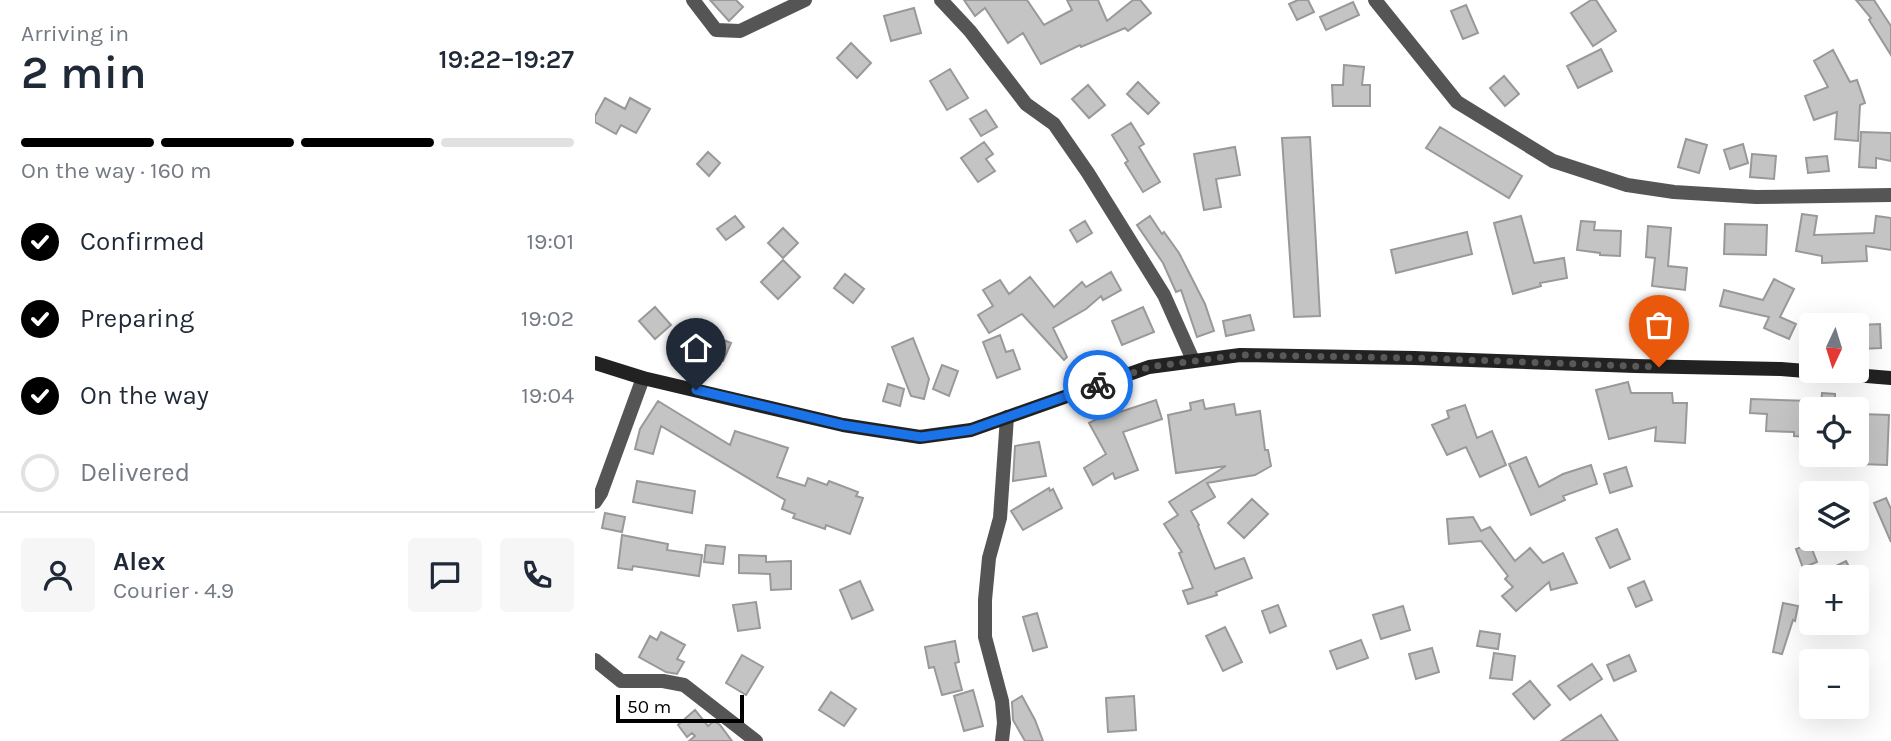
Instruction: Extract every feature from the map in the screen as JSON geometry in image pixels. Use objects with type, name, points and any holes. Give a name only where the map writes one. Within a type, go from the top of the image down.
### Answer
[{"type":"main road","points":[[595,363],[643,378],[843,425],[921,437],[971,430],[1149,367],[1240,355],[1781,369],[1891,378]]},
{"type":"street","points":[[693,0],[716,30],[740,31],[805,0]]},
{"type":"street","points":[[941,0],[970,32],[1026,104],[1053,124],[1089,173],[1164,295],[1193,360]]},
{"type":"street","points":[[1375,0],[1457,102],[1553,161],[1627,185],[1674,192],[1756,197],[1891,195]]},
{"type":"street","points":[[595,502],[601,493],[643,378]]},
{"type":"street","points":[[1002,741],[1002,701],[985,637],[985,600],[989,558],[1000,517],[1007,416]]},
{"type":"street","points":[[595,660],[621,681],[663,681],[684,685],[756,741]]},
{"type":"building","points":[[710,0],[736,0],[743,7],[729,21]]},
{"type":"building","points":[[964,0],[1027,0],[1044,25],[1072,10],[1067,0],[1098,0],[1107,21],[1133,0],[1140,0],[1151,13],[1128,31],[1125,28],[1081,47],[1080,45],[1041,64],[1023,33],[1008,43],[985,8],[975,16]]},
{"type":"building","points":[[1308,0],[1314,12],[1297,20],[1289,4]]},
{"type":"building","points":[[1591,0],[1596,0],[1616,31],[1593,46],[1571,13]]},
{"type":"building","points":[[1856,0],[1874,0],[1891,26],[1891,55],[1869,20],[1871,18]]},
{"type":"building","points":[[1353,2],[1359,15],[1326,30],[1320,17]]},
{"type":"building","points":[[1466,5],[1478,33],[1463,39],[1451,11]]},
{"type":"building","points":[[914,8],[921,33],[891,41],[884,16]]},
{"type":"building","points":[[851,43],[871,63],[857,78],[837,58]]},
{"type":"building","points":[[1601,49],[1612,71],[1578,88],[1567,66]]},
{"type":"building","points":[[1833,50],[1850,82],[1857,80],[1865,103],[1860,105],[1858,141],[1835,139],[1837,112],[1814,120],[1805,96],[1828,87],[1814,61]]},
{"type":"building","points":[[1344,65],[1364,67],[1362,85],[1370,85],[1370,106],[1333,106],[1332,85],[1343,85]]},
{"type":"building","points":[[950,69],[968,98],[947,110],[930,81]]},
{"type":"building","points":[[1504,76],[1519,94],[1505,106],[1490,88]]},
{"type":"building","points":[[1138,82],[1159,103],[1148,114],[1127,94]]},
{"type":"building","points":[[1088,85],[1105,105],[1089,118],[1072,99]]},
{"type":"building","points":[[605,98],[625,109],[630,98],[650,109],[636,133],[621,125],[616,134],[595,122],[595,116]]},
{"type":"building","points":[[986,110],[997,127],[981,136],[970,119]]},
{"type":"building","points":[[1131,123],[1144,144],[1139,147],[1160,182],[1143,192],[1112,135]]},
{"type":"building","points":[[1440,127],[1522,176],[1509,198],[1426,148]]},
{"type":"building","points":[[1861,132],[1891,133],[1891,161],[1876,158],[1876,168],[1859,167]]},
{"type":"building","points":[[1310,137],[1320,316],[1294,317],[1282,138]]},
{"type":"building","points":[[1686,139],[1707,145],[1699,173],[1678,167]]},
{"type":"building","points":[[984,142],[993,154],[986,159],[995,171],[978,182],[961,158]]},
{"type":"building","points":[[1743,144],[1748,163],[1730,169],[1724,150]]},
{"type":"building","points":[[1235,147],[1240,175],[1216,179],[1221,207],[1204,210],[1194,154]]},
{"type":"building","points":[[708,152],[720,163],[709,176],[697,164]]},
{"type":"building","points":[[1752,154],[1776,156],[1774,179],[1750,177]]},
{"type":"building","points":[[1827,156],[1829,171],[1808,173],[1806,158]]},
{"type":"building","points":[[1802,214],[1817,216],[1814,235],[1874,233],[1876,216],[1891,218],[1891,250],[1866,246],[1867,261],[1822,263],[1822,256],[1796,251]]},
{"type":"building","points":[[735,216],[744,227],[726,240],[717,229]]},
{"type":"building","points":[[1150,216],[1179,253],[1205,304],[1214,331],[1197,337],[1181,290],[1176,292],[1163,263],[1137,225]]},
{"type":"building","points":[[1521,216],[1534,263],[1564,258],[1567,278],[1540,283],[1541,286],[1513,294],[1494,223]]},
{"type":"building","points":[[1085,221],[1092,233],[1077,242],[1070,230]]},
{"type":"building","points":[[1581,221],[1595,222],[1594,230],[1621,231],[1620,256],[1577,250]]},
{"type":"building","points":[[1725,224],[1767,225],[1766,255],[1724,254]]},
{"type":"building","points":[[1648,226],[1671,228],[1668,266],[1687,268],[1685,290],[1652,286],[1655,258],[1646,257]]},
{"type":"building","points":[[783,228],[798,243],[783,258],[768,243]]},
{"type":"building","points":[[1467,232],[1472,254],[1396,273],[1391,250]]},
{"type":"building","points":[[783,260],[800,277],[778,299],[761,282]]},
{"type":"building","points":[[1111,272],[1121,290],[1103,300],[1101,296],[1086,309],[1053,328],[1067,357],[1064,360],[1022,314],[989,333],[978,315],[993,306],[983,290],[1000,280],[1009,294],[1030,277],[1054,307],[1082,282],[1086,287]]},
{"type":"building","points":[[845,274],[864,289],[853,303],[834,288]]},
{"type":"building","points":[[1774,279],[1794,289],[1780,317],[1796,324],[1789,339],[1764,328],[1769,317],[1720,306],[1724,290],[1763,300]]},
{"type":"building","points":[[655,307],[671,325],[655,339],[639,321]]},
{"type":"building","points":[[1143,307],[1154,332],[1122,345],[1112,321]]},
{"type":"building","points":[[1250,315],[1254,330],[1226,336],[1223,321]]},
{"type":"building","points":[[1880,324],[1881,348],[1869,349],[1869,325]]},
{"type":"building","points":[[678,331],[694,337],[687,356],[671,350]]},
{"type":"building","points":[[705,332],[731,343],[723,361],[697,350]]},
{"type":"building","points":[[1000,335],[1006,352],[1013,350],[1020,369],[997,378],[983,342]]},
{"type":"building","points":[[913,338],[929,379],[924,399],[911,396],[892,347]]},
{"type":"building","points":[[942,365],[958,371],[949,396],[933,389]]},
{"type":"building","points":[[1628,382],[1631,393],[1672,393],[1673,403],[1687,403],[1685,443],[1655,441],[1656,427],[1609,439],[1596,390]]},
{"type":"building","points":[[888,384],[904,389],[900,406],[883,401]]},
{"type":"building","points":[[1822,393],[1835,394],[1835,397],[1822,397]]},
{"type":"building","points":[[1751,399],[1799,401],[1799,436],[1794,436],[1794,432],[1766,431],[1767,414],[1750,413]]},
{"type":"building","points":[[1156,400],[1162,419],[1123,432],[1138,470],[1115,479],[1113,473],[1093,485],[1084,468],[1106,454],[1089,423],[1115,410],[1117,413]]},
{"type":"building","points":[[1203,400],[1205,409],[1234,404],[1236,415],[1260,411],[1265,450],[1268,450],[1271,466],[1255,475],[1207,483],[1215,497],[1191,511],[1215,569],[1244,558],[1252,578],[1216,592],[1217,595],[1188,604],[1183,591],[1193,588],[1179,553],[1182,552],[1164,524],[1178,515],[1169,502],[1226,466],[1176,473],[1168,415],[1191,410],[1190,403]]},
{"type":"building","points":[[658,401],[730,445],[735,431],[788,448],[777,477],[805,486],[808,478],[827,485],[829,481],[858,492],[856,496],[863,498],[850,534],[826,525],[825,529],[793,518],[795,514],[782,509],[785,500],[661,426],[653,454],[635,449],[640,429]]},
{"type":"building","points":[[1465,405],[1477,438],[1492,431],[1506,465],[1480,477],[1466,447],[1447,455],[1432,425],[1449,418],[1447,411]]},
{"type":"building","points":[[1869,414],[1889,415],[1887,465],[1869,464]]},
{"type":"building","points":[[1039,442],[1046,476],[1013,481],[1015,446]]},
{"type":"building","points":[[1526,457],[1539,487],[1563,474],[1591,465],[1597,484],[1563,496],[1565,500],[1531,515],[1509,464]]},
{"type":"building","points":[[1626,467],[1632,486],[1610,493],[1604,474]]},
{"type":"building","points":[[637,481],[695,491],[692,513],[633,502]]},
{"type":"building","points":[[1049,488],[1050,491],[1053,489],[1062,508],[1023,530],[1011,511]]},
{"type":"building","points":[[1886,498],[1891,509],[1891,542],[1874,503]]},
{"type":"building","points":[[1252,499],[1268,514],[1244,538],[1228,523]]},
{"type":"building","points":[[605,513],[625,517],[622,532],[602,528]]},
{"type":"building","points":[[1473,517],[1481,531],[1490,527],[1515,561],[1530,548],[1543,563],[1563,553],[1577,583],[1551,590],[1549,582],[1516,611],[1502,596],[1513,587],[1505,579],[1508,576],[1481,541],[1449,544],[1447,519]]},
{"type":"building","points":[[1617,529],[1630,559],[1610,568],[1596,538]]},
{"type":"building","points":[[622,535],[668,544],[667,550],[702,555],[699,576],[633,566],[632,570],[618,568]]},
{"type":"building","points":[[706,545],[725,547],[723,564],[704,562]]},
{"type":"building","points":[[1796,549],[1813,551],[1817,562],[1802,565]]},
{"type":"building","points":[[739,555],[766,556],[766,562],[791,561],[791,589],[771,590],[770,574],[739,573]]},
{"type":"building","points":[[860,581],[873,610],[852,619],[840,590]]},
{"type":"building","points":[[1644,581],[1652,600],[1636,607],[1628,588]]},
{"type":"building","points":[[756,602],[760,628],[738,631],[733,605]]},
{"type":"building","points":[[1783,603],[1798,606],[1782,654],[1773,652]]},
{"type":"building","points":[[1278,605],[1286,626],[1270,633],[1262,611]]},
{"type":"building","points":[[1403,606],[1410,630],[1381,639],[1373,615]]},
{"type":"building","points":[[1037,613],[1047,647],[1033,651],[1023,617]]},
{"type":"building","points":[[1225,627],[1242,662],[1223,671],[1206,636]]},
{"type":"building","points":[[1480,631],[1500,634],[1498,649],[1477,646]]},
{"type":"building","points":[[661,632],[685,645],[677,659],[684,662],[677,674],[666,672],[639,657],[650,636],[657,640]]},
{"type":"building","points":[[1361,640],[1368,658],[1337,669],[1330,651]]},
{"type":"building","points":[[955,641],[959,662],[955,663],[962,690],[942,695],[934,667],[929,668],[925,647]]},
{"type":"building","points":[[1432,648],[1439,672],[1416,679],[1409,654]]},
{"type":"building","points":[[1494,653],[1515,656],[1512,680],[1490,678]]},
{"type":"building","points":[[742,655],[763,667],[746,695],[726,683]]},
{"type":"building","points":[[1629,655],[1636,671],[1614,681],[1607,665]]},
{"type":"building","points":[[1592,664],[1602,679],[1570,700],[1558,686]]},
{"type":"building","points":[[1530,681],[1550,705],[1534,719],[1513,694]]},
{"type":"building","points":[[973,690],[983,726],[964,731],[954,696]]},
{"type":"building","points":[[831,692],[856,709],[844,726],[819,710]]},
{"type":"building","points":[[1022,696],[1043,741],[1025,741],[1013,720],[1012,702]]},
{"type":"building","points":[[1134,696],[1136,730],[1108,732],[1106,698]]},
{"type":"building","points":[[695,710],[708,726],[714,721],[720,725],[732,741],[689,741],[695,736],[692,733],[687,737],[678,725]]},
{"type":"building","points":[[1601,715],[1618,741],[1561,741]]},
{"type":"way so far","points":[[1098,385],[1149,367],[1240,355],[1659,367]]},
{"type":"route","points":[[696,390],[843,425],[921,437],[971,430],[1098,385]]}]
